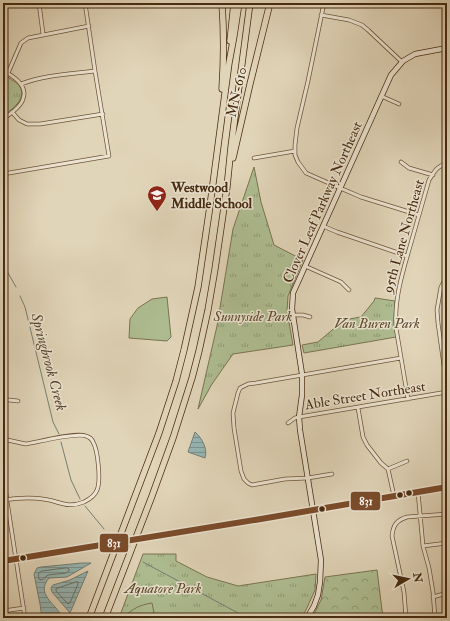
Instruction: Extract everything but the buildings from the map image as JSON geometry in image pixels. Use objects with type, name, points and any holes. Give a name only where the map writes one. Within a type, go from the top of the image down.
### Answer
[{"type":"highway","points":[[220,127],[224,51],[222,3]]},
{"type":"highway","name":"MN-610","points":[[229,63],[234,3]]},
{"type":"highway","points":[[89,618],[159,433],[176,381],[198,287],[229,63],[239,3]]},
{"type":"highway","points":[[105,618],[173,438],[192,378],[208,310],[215,269],[227,187],[250,3]]},
{"type":"highway","name":"MN-610","points":[[227,187],[250,84],[271,3]]},
{"type":"street","points":[[39,3],[43,34]]},
{"type":"street","points":[[3,174],[109,156],[85,3]]},
{"type":"street","points":[[324,3],[297,128],[295,155],[298,162],[306,173],[340,188],[361,197],[419,215]]},
{"type":"street","points":[[444,3],[447,22]]},
{"type":"street","points":[[321,15],[349,20],[362,25],[402,62]]},
{"type":"street","points":[[8,73],[21,43],[28,38],[89,26]]},
{"type":"street","name":"Clover Leaf Parkway Northeast","points":[[307,618],[318,595],[321,560],[300,430],[299,417],[302,395],[302,374],[293,315],[293,293],[391,75],[402,62],[415,54],[447,48]]},
{"type":"street","points":[[3,71],[8,73],[21,84],[24,91],[24,100],[3,119]]},
{"type":"street","points":[[21,84],[31,80],[95,71]]},
{"type":"street","points":[[381,96],[399,104]]},
{"type":"street","points":[[12,112],[19,120],[27,124],[40,124],[103,114]]},
{"type":"street","points":[[254,158],[295,152]]},
{"type":"street","points":[[401,162],[409,168],[433,175],[434,171],[438,167],[447,164]]},
{"type":"street","name":"95th Lane Northeast","points":[[408,399],[395,316],[403,270],[429,180],[433,175]]},
{"type":"street","points":[[323,226],[407,256]]},
{"type":"street","points":[[305,266],[341,282],[349,290]]},
{"type":"street","points":[[447,276],[441,287],[437,310],[447,387]]},
{"type":"street","points":[[293,315],[310,317]]},
{"type":"street","points":[[439,332],[442,327]]},
{"type":"street","points":[[332,474],[308,478],[286,479],[252,485],[248,483],[244,479],[241,470],[234,428],[234,411],[240,388],[256,382],[401,358]]},
{"type":"street","name":"Able Street Northeast","points":[[288,423],[299,417],[447,392]]},
{"type":"street","points":[[3,400],[18,401]]},
{"type":"street","points":[[358,408],[367,445],[381,463],[388,469],[394,496]]},
{"type":"street","points":[[3,439],[26,444],[80,435],[86,436],[94,443],[99,474],[97,491],[86,501],[75,505],[63,504],[43,499],[29,498],[5,500]]},
{"type":"street","points":[[388,469],[407,461]]},
{"type":"street","points":[[3,475],[5,500],[25,618]]},
{"type":"street","points":[[3,561],[149,538],[447,487]]},
{"type":"street","points":[[418,492],[423,546],[429,568],[435,618]]},
{"type":"street","points":[[406,618],[404,592],[392,536],[393,528],[402,519],[407,517],[447,514]]},
{"type":"street","points":[[423,546],[447,543]]},
{"type":"street","points":[[433,596],[447,593]]},
{"type":"street","points":[[3,611],[24,608]]},
{"type":"green space","points":[[3,74],[19,85],[22,95],[18,103],[3,116]]},
{"type":"green space","name":"Sunnyside Park","points":[[254,167],[261,202],[274,245],[303,260],[288,296],[287,311],[293,345],[233,354],[212,384],[198,409],[217,326],[233,229]]},
{"type":"green space","points":[[167,297],[171,337],[167,341],[129,338],[130,319],[138,308],[152,299]]},
{"type":"green space","name":"Van Buren Park","points":[[375,298],[395,301],[394,321],[396,337],[304,353],[302,345],[318,342],[344,320],[361,317]]},
{"type":"green space","name":"Aquatore Park","points":[[143,554],[176,554],[176,561],[207,577],[238,586],[316,574],[315,590],[301,618],[119,618]]},
{"type":"green space","points":[[377,570],[383,618],[312,618],[321,600],[325,577]]},
{"type":"green space","points":[[152,603],[155,618],[123,618],[137,608]]},
{"type":"water","points":[[195,432],[204,444],[206,451],[205,458],[188,452]]},
{"type":"water","points":[[91,563],[67,577],[49,578],[46,582],[44,590],[45,594],[64,618],[42,618],[34,574],[37,568]]},
{"type":"water","points":[[88,571],[70,613],[52,592],[51,588],[53,585],[70,580]]},
{"type":"waterway","name":"Springbrook Creek","points":[[3,264],[16,287]]},
{"type":"waterway","name":"Springbrook Creek","points":[[20,296],[25,307],[53,422],[59,434]]},
{"type":"waterway","name":"Springbrook Creek","points":[[61,442],[71,480],[80,499]]},
{"type":"waterway","name":"Springbrook Creek","points":[[85,506],[104,529]]},
{"type":"waterway","name":"Springbrook Creek","points":[[143,562],[240,614],[252,618]]},
{"type":"transit line","name":"831","points":[[3,561],[447,487]]},
{"type":"place","name":"Westwood Middle School","points":[[157,212]]}]
